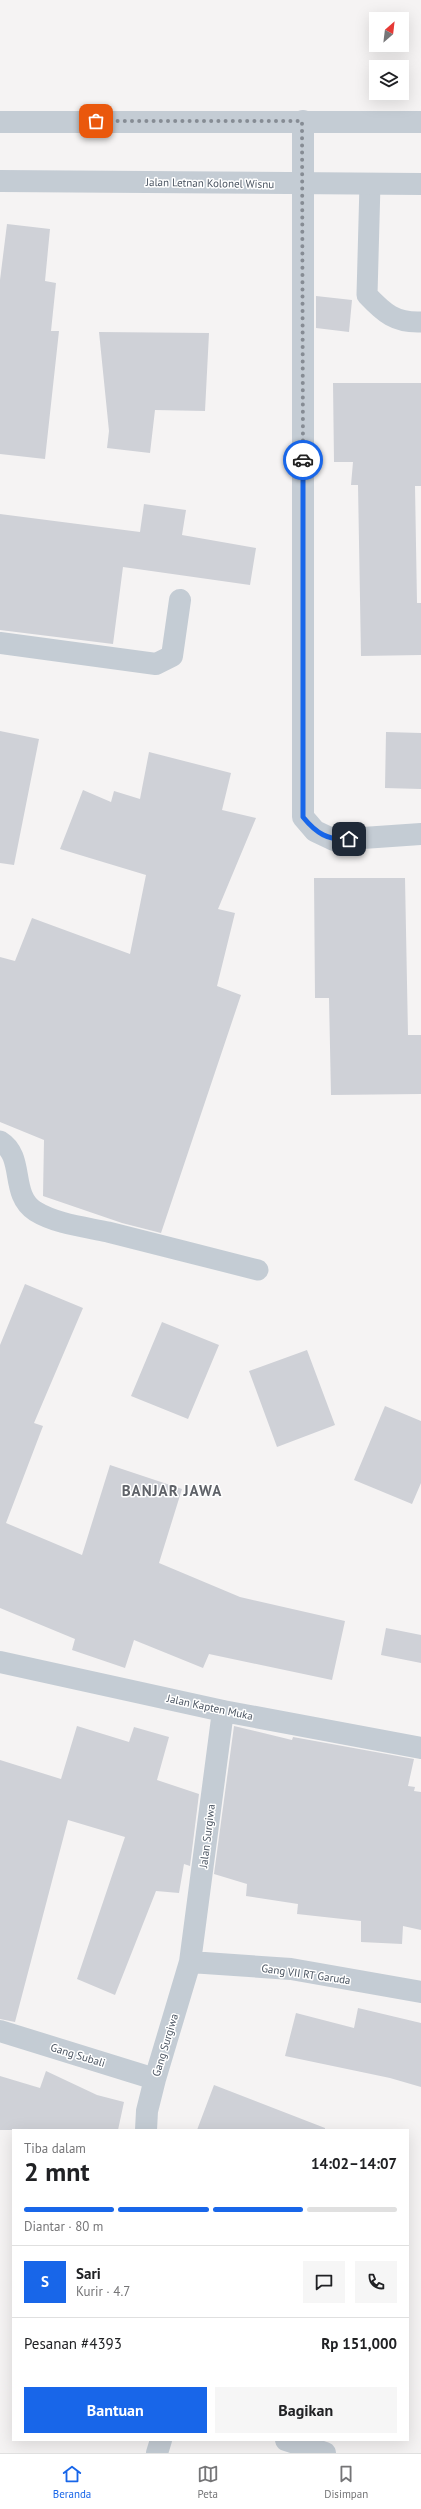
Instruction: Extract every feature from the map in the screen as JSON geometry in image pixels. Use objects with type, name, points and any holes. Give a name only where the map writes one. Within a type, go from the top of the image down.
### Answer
[{"type":"street","points":[[302,121],[303,817],[315,831],[334,840],[421,834]]},
{"type":"street","points":[[0,122],[421,122]]},
{"type":"street","name":"Jalan Letnan Kolonel Wisnu","points":[[0,181],[421,184]]},
{"type":"street","points":[[0,643],[156,664],[172,656],[180,600]]},
{"type":"street","name":"Jalan Kapten Muka","points":[[0,1662],[223,1711],[421,1748]]},
{"type":"street","name":"Jalan Surgiwa","points":[[190,1962],[223,1711]]},
{"type":"street","name":"Gang VII RT Garuda","points":[[190,1962],[291,1969],[421,1992]]},
{"type":"street","name":"Gang Surgiwa","points":[[146,2129],[147,2112],[155,2079],[190,1962]]},
{"type":"street","name":"Gang Subali","points":[[0,2031],[155,2079]]},
{"type":"street","points":[[158,2453],[162,2441]]},
{"type":"street","points":[[289,2441],[325,2453]]},
{"type":"lane","points":[[370,184],[367,294],[382,311],[404,322],[421,322]]},
{"type":"lane","points":[[0,1141],[12,1151],[15,1157],[18,1181],[24,1200],[35,1210],[68,1222],[258,1270]]},
{"type":"building","points":[[7,224],[50,229],[45,281],[56,283],[51,331],[59,331],[45,459],[0,454],[0,280]]},
{"type":"building","points":[[316,296],[352,300],[349,332],[316,328]]},
{"type":"building","points":[[99,332],[209,333],[205,411],[155,410],[150,453],[107,448],[109,431]]},
{"type":"building","points":[[333,383],[421,383],[421,486],[415,486],[417,603],[421,603],[421,655],[361,656],[358,485],[351,485],[353,462],[334,462]]},
{"type":"building","points":[[144,504],[186,510],[182,535],[256,548],[250,585],[123,567],[113,644],[0,630],[0,514],[140,532]]},
{"type":"building","points":[[0,731],[39,739],[14,865],[0,863]]},
{"type":"building","points":[[386,732],[421,733],[421,789],[385,788]]},
{"type":"building","points":[[149,752],[231,773],[222,810],[256,818],[218,909],[235,913],[217,986],[241,995],[161,1233],[122,1223],[43,1196],[44,1140],[0,1122],[0,957],[15,961],[32,918],[130,954],[146,875],[60,849],[83,790],[111,802],[114,791],[140,799]]},
{"type":"building","points":[[314,878],[405,878],[408,1035],[421,1035],[421,1094],[331,1095],[329,998],[315,998]]},
{"type":"building","points":[[25,1284],[83,1308],[34,1423],[43,1426],[6,1523],[82,1555],[110,1465],[182,1489],[159,1563],[240,1597],[345,1621],[332,1680],[209,1654],[203,1668],[134,1640],[125,1668],[72,1650],[75,1639],[0,1608],[0,1345]]},
{"type":"building","points":[[162,1322],[219,1345],[188,1419],[131,1396]]},
{"type":"building","points":[[307,1350],[335,1425],[277,1447],[249,1371]]},
{"type":"building","points":[[385,1406],[421,1421],[421,1483],[412,1504],[354,1480]]},
{"type":"building","points":[[386,1628],[421,1635],[421,1663],[381,1655]]},
{"type":"building","points":[[77,1726],[129,1742],[134,1727],[169,1737],[157,1780],[199,1794],[190,1866],[184,1864],[179,1893],[156,1891],[115,1995],[77,1979],[125,1837],[68,1820],[15,2022],[0,2019],[0,1760],[61,1779]]},
{"type":"building","points":[[234,1726],[292,1740],[293,1737],[414,1759],[408,1786],[415,1787],[414,1791],[421,1792],[421,1930],[403,1926],[402,1944],[361,1942],[361,1921],[297,1914],[298,1904],[246,1896],[247,1884],[214,1874]]},
{"type":"building","points":[[358,2008],[421,2023],[421,2087],[390,2078],[285,2056],[296,2013],[354,2028]]},
{"type":"building","points":[[46,2071],[97,2095],[124,2102],[118,2129],[0,2130],[0,2076],[40,2088]]},
{"type":"building","points":[[214,2085],[325,2128],[325,2129],[197,2129]]},
{"type":"way so far","points":[[96,121],[302,121],[303,460]]},
{"type":"district","name":"BANJAR JAWA","points":[[172,1491]]},
{"type":"route","points":[[303,460],[303,817],[315,831],[334,840],[349,839]]}]
